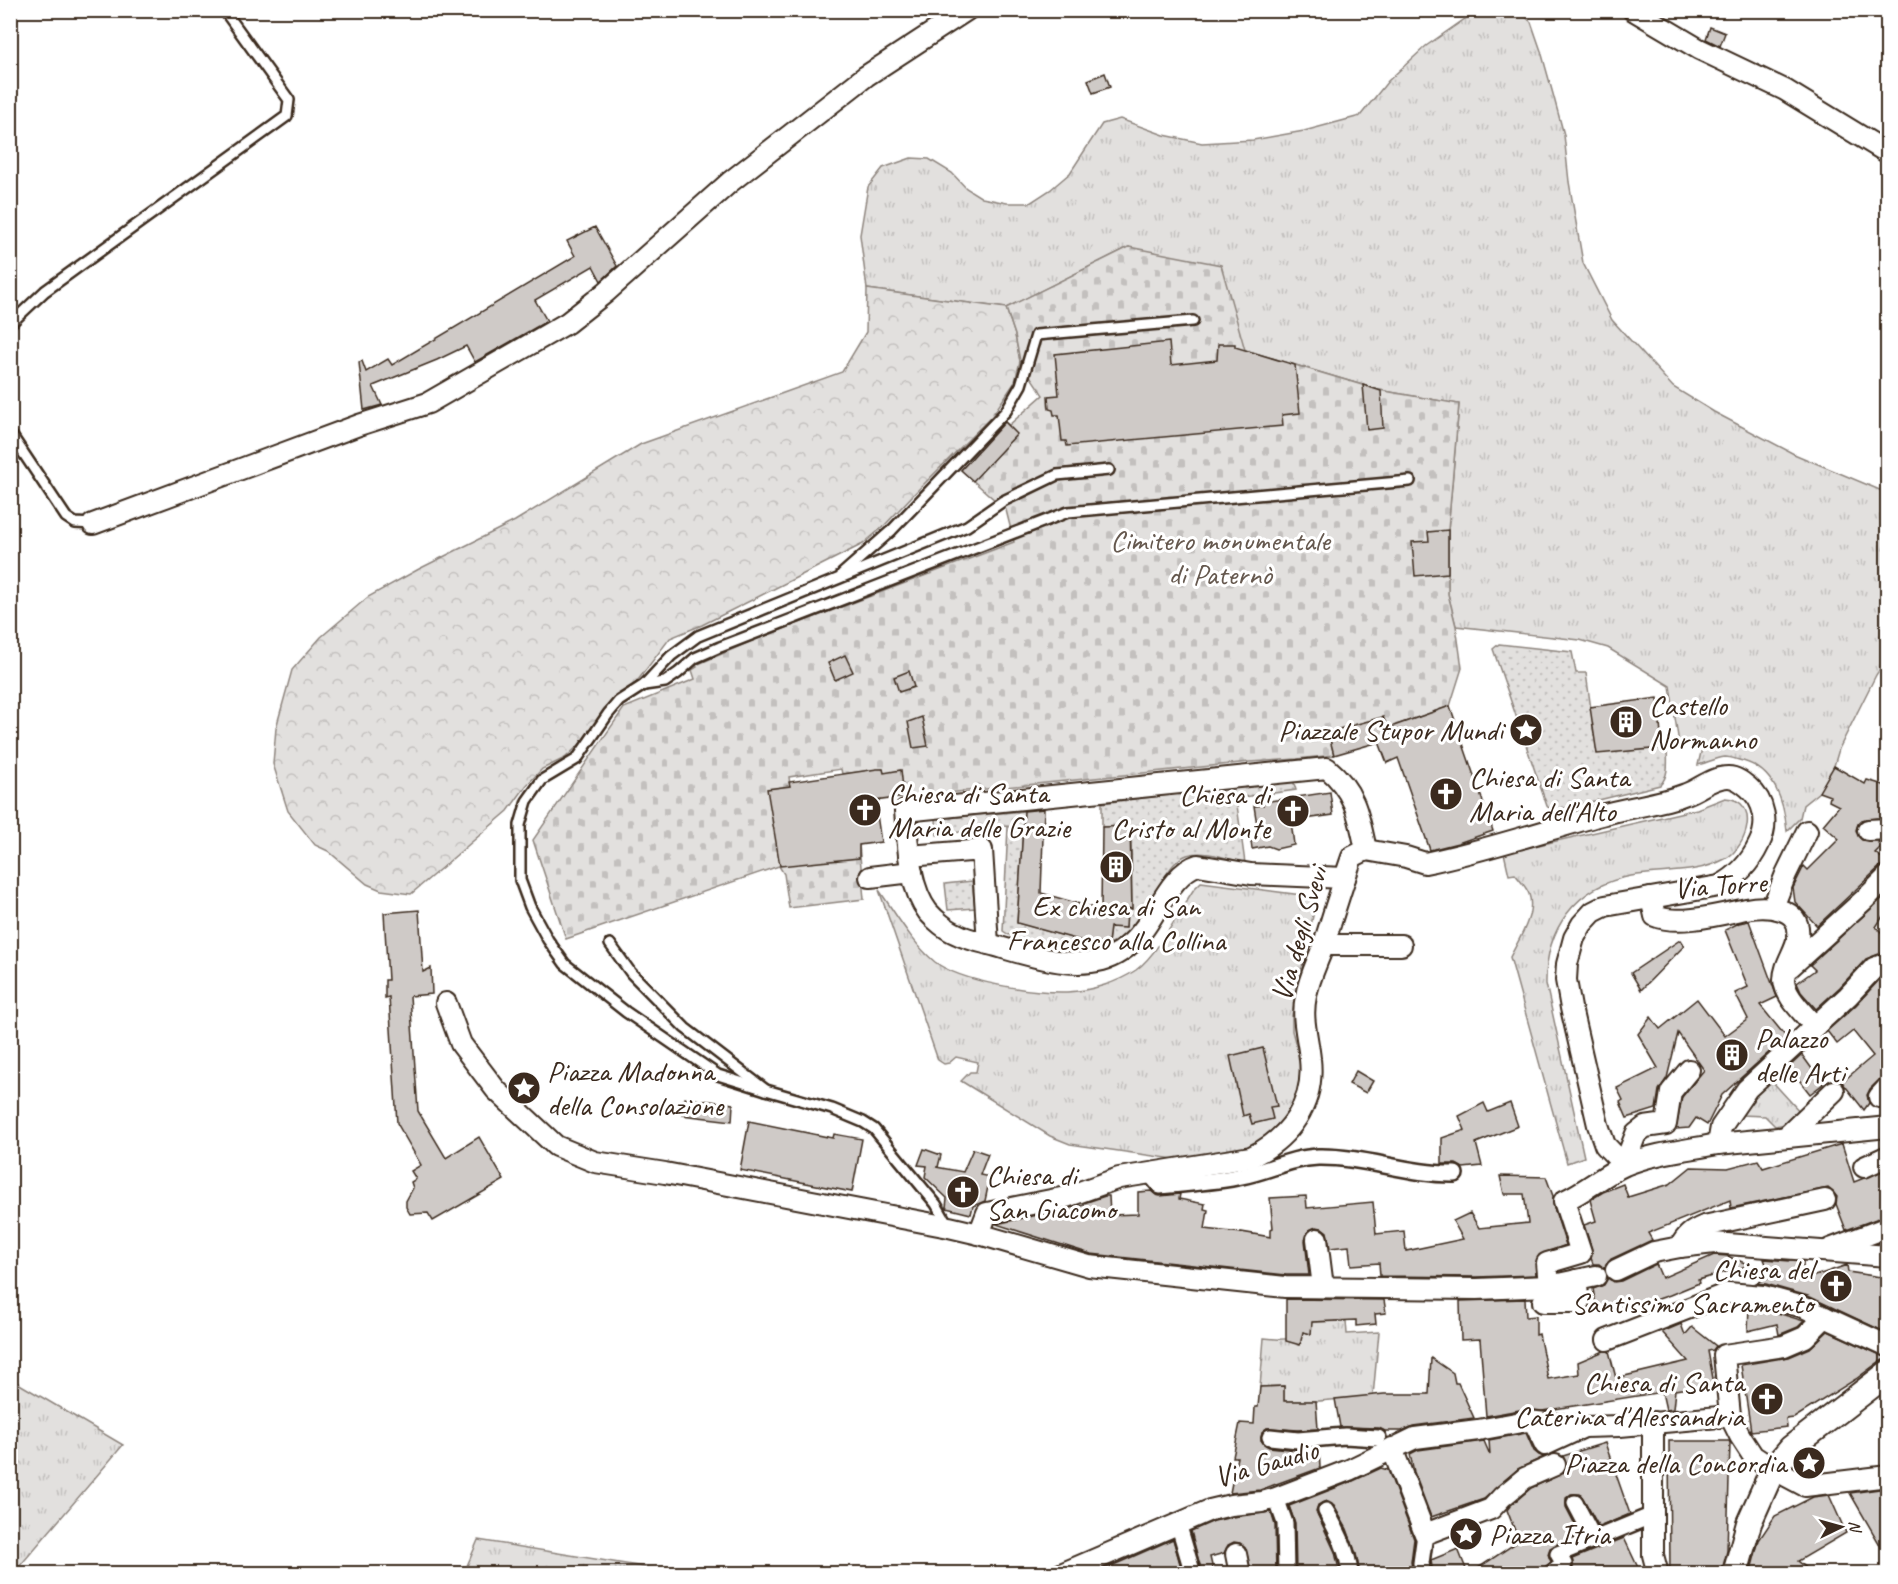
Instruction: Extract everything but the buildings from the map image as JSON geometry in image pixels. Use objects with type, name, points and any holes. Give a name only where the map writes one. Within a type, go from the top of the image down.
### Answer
[{"type":"street","points":[[93,524],[359,425],[428,403],[567,323],[605,293],[739,175],[866,76],[967,10]]},
{"type":"street","points":[[1633,10],[1699,49],[1785,90],[1887,153]]},
{"type":"street","points":[[1345,878],[1251,874],[1198,865],[1177,880],[1143,930],[1118,953],[1099,960],[1073,963],[1040,958],[956,934],[932,916],[916,888],[905,811],[1320,767],[1327,768],[1349,792],[1359,816],[1366,850],[1425,863],[1687,794],[1718,778],[1730,777],[1741,781],[1756,793],[1763,809],[1765,825],[1764,835],[1755,853],[1743,869],[1730,881],[1719,886],[1605,906],[1593,912],[1582,924],[1574,938],[1567,964],[1566,980],[1570,1008],[1598,1125],[1605,1145],[1624,1165]]},
{"type":"street","points":[[1773,908],[1786,874],[1807,831]]},
{"type":"street","points":[[870,877],[911,864],[982,850],[988,944]]},
{"type":"street","name":"Via degli Svevi","points":[[979,1234],[987,1213],[1066,1197],[1119,1178],[1251,1157],[1280,1140],[1306,1099],[1310,1083],[1310,1055],[1304,1028],[1306,995],[1352,857],[1366,850]]},
{"type":"street","points":[[1814,1026],[1788,994],[1784,981],[1785,971],[1887,876]]},
{"type":"street","name":"Via Torre","points":[[1651,898],[1655,916],[1665,921],[1712,916],[1756,907],[1786,911],[1798,926],[1798,937],[1785,971]]},
{"type":"street","points":[[1323,945],[1401,945]]},
{"type":"street","points":[[1718,1144],[1721,1127],[1747,1089],[1874,968],[1887,963]]},
{"type":"street","points":[[446,1004],[461,1044],[496,1089],[556,1146],[596,1162],[949,1227],[1089,1266],[1285,1287],[1477,1289],[1546,1294],[1576,1280],[1596,1276]]},
{"type":"street","points":[[1624,1165],[1636,1134],[1645,1127],[1666,1124],[1671,1092],[1689,1070]]},
{"type":"street","points":[[1786,1137],[1834,1091]]},
{"type":"street","points":[[1546,1294],[1547,1263],[1581,1252],[1564,1201],[1578,1195],[1624,1165],[1663,1154],[1718,1144],[1887,1127]]},
{"type":"street","points":[[1864,1167],[1887,1156]]},
{"type":"street","points":[[1149,1173],[1160,1186],[1241,1177],[1297,1158],[1322,1157],[1455,1174]]},
{"type":"street","points":[[1680,1246],[1693,1230],[1704,1226],[1825,1200]]},
{"type":"street","points":[[1825,1251],[1887,1227]]},
{"type":"street","points":[[1317,1239],[1323,1287]]},
{"type":"street","points":[[1616,1270],[1654,1252],[1680,1246],[1714,1243],[1887,1256]]},
{"type":"street","points":[[1607,1340],[1728,1293],[1763,1296],[1803,1307],[1887,1346]]},
{"type":"street","points":[[1825,1317],[1805,1337],[1784,1346],[1724,1355],[1730,1416],[1753,1456],[1805,1486],[1887,1476]]},
{"type":"street","points":[[1735,1574],[1749,1523],[1773,1469],[1791,1448],[1887,1373]]},
{"type":"street","points":[[1658,1574],[1653,1554],[1653,1432],[1730,1416]]},
{"type":"street","name":"Via Gaudio","points":[[1061,1574],[1210,1510],[1276,1498],[1349,1470],[1384,1447],[1415,1438],[1530,1421],[1545,1445],[1584,1427],[1653,1432]]},
{"type":"street","points":[[1270,1437],[1298,1440],[1345,1436],[1384,1447],[1423,1527],[1422,1568]]},
{"type":"street","points":[[1423,1527],[1491,1509],[1525,1478],[1555,1465]]},
{"type":"street","points":[[1276,1498],[1285,1523],[1286,1574]]},
{"type":"street","points":[[1575,1503],[1594,1539]]},
{"type":"street","points":[[1326,1511],[1348,1557],[1350,1574]]},
{"type":"street","points":[[1551,1574],[1567,1569],[1558,1554],[1653,1515]]},
{"type":"street","points":[[1178,1523],[1193,1574]]},
{"type":"street","points":[[1236,1554],[1240,1574]]},
{"type":"lane","points":[[10,324],[45,291],[286,116],[289,100],[224,10]]},
{"type":"lane","points":[[835,580],[892,530],[1006,411],[1021,385],[1036,335],[1193,321]]},
{"type":"lane","points":[[10,433],[66,517],[75,523],[93,524]]},
{"type":"lane","points":[[949,1227],[936,1204],[874,1129],[832,1108],[718,1075],[626,1012],[565,964],[548,940],[530,907],[520,880],[520,825],[527,801],[542,780],[577,759],[619,701],[644,685],[671,656],[698,636],[967,526],[1003,501],[1057,475],[1109,470]]},
{"type":"lane","points":[[644,685],[665,682],[695,658],[720,647],[1068,512],[1410,481]]},
{"type":"lane","points":[[610,944],[631,973],[685,1028],[766,1090]]},
{"type":"green space","points":[[1482,10],[1519,11],[1531,22],[1564,135],[1569,182],[1583,263],[1612,320],[1673,387],[1714,412],[1794,454],[1887,493],[1887,658],[1876,675],[1839,749],[1834,766],[1819,792],[1803,805],[1800,818],[1787,831],[1776,788],[1763,772],[1754,765],[1727,757],[1698,765],[1703,744],[1679,743],[1670,686],[1608,648],[1580,640],[1456,626],[1448,594],[1448,530],[1459,404],[1379,390],[1245,350],[1129,247],[1006,308],[867,289],[860,235],[868,187],[883,168],[911,158],[929,159],[952,173],[966,188],[982,198],[1007,203],[1030,203],[1070,173],[1102,124],[1120,119],[1164,135],[1202,143],[1253,140],[1304,131],[1360,116],[1388,81],[1426,46],[1475,12]]},
{"type":"green space","name":"Cimitero monumentale di Paternò","points":[[1129,247],[1221,265],[1245,350],[1379,390],[1459,404],[1448,530],[1448,594],[1456,626],[1462,668],[1450,706],[1388,728],[1328,732],[1334,755],[1297,759],[888,799],[883,769],[842,774],[841,769],[789,777],[798,845],[859,845],[864,899],[789,908],[784,874],[779,866],[566,939],[533,840],[624,708],[695,679],[692,670],[697,667],[696,665],[754,640],[1014,542],[1006,510],[961,470],[1005,422],[1009,425],[1043,395],[1020,361],[1015,335],[1006,308]]},
{"type":"green space","points":[[867,289],[1006,308],[1015,335],[1020,361],[1015,382],[992,416],[884,526],[863,544],[702,625],[670,638],[635,684],[613,700],[579,745],[565,758],[542,769],[508,811],[411,894],[381,890],[367,884],[328,851],[315,845],[288,811],[273,764],[276,728],[292,670],[321,637],[368,597],[515,521],[641,444],[842,372],[866,332]]},
{"type":"green space","points":[[1499,644],[1572,652],[1576,673],[1586,673],[1597,753],[1667,748],[1667,772],[1660,785],[1558,810],[1550,809],[1547,806],[1493,649]]},
{"type":"green space","points":[[1293,780],[1296,790],[1236,798],[1245,863],[1201,853],[1183,857],[1171,868],[1136,922],[1126,933],[1102,947],[1085,950],[1040,947],[1016,939],[1003,931],[1008,826],[937,835],[936,819],[1024,811],[1017,923],[1086,942],[1108,943],[1110,927],[1126,928],[1127,908],[1132,908],[1131,827],[1102,827],[1102,803]]},
{"type":"green space","points":[[1725,798],[1736,801],[1747,815],[1745,835],[1733,853],[1725,859],[1702,868],[1643,874],[1611,881],[1579,900],[1558,929],[1547,964],[1546,984],[1584,1157],[1567,1163],[1510,957],[1522,934],[1531,902],[1525,886],[1515,874],[1509,875],[1504,853],[1697,809]]},
{"type":"green space","points":[[972,881],[975,908],[948,910],[945,884]]},
{"type":"green space","points":[[1201,882],[1317,897],[1292,1015],[1292,1031],[1301,1064],[1302,1078],[1288,1112],[1271,1132],[1246,1149],[1181,1160],[1070,1144],[1050,1136],[961,1081],[970,1072],[976,1072],[978,1062],[956,1057],[944,1064],[938,1060],[879,890],[919,946],[935,962],[947,969],[979,981],[998,985],[1036,991],[1067,992],[1103,986],[1136,970],[1160,944],[1194,889]]},
{"type":"green space","points":[[1770,1079],[1801,1113],[1791,1123],[1775,1126],[1765,1116],[1741,1115],[1751,1098]]},
{"type":"green space","points":[[1346,1321],[1347,1334],[1379,1332],[1373,1396],[1320,1401],[1284,1401],[1284,1386],[1260,1387],[1264,1338],[1290,1338],[1301,1333],[1312,1322]]},
{"type":"green space","points":[[11,1379],[123,1445],[13,1574],[10,1573]]},
{"type":"green space","points":[[478,1540],[681,1573],[464,1573]]},
{"type":"place","name":"Castello Normanno","points":[[1626,722]]},
{"type":"place","name":"Piazzale Stupor Mundi","points":[[1526,730]]},
{"type":"place","name":"Chiesa di Santa Maria dell'Alto","points":[[1446,794]]},
{"type":"place","name":"Chiesa di Santa Maria delle Grazie","points":[[865,810]]},
{"type":"place","name":"Chiesa di Cristo al Monte","points":[[1293,811]]},
{"type":"place","name":"Ex chiesa di San Francesco alla Collina","points":[[1116,867]]},
{"type":"place","name":"Palazzo delle Arti","points":[[1732,1055]]},
{"type":"place","name":"Piazza Madonna della Consolazione","points":[[524,1088]]},
{"type":"place","name":"Chiesa di San Giacomo","points":[[963,1192]]},
{"type":"place","name":"Chiesa del Santissimo Sacramento","points":[[1836,1286]]},
{"type":"place","name":"Chiesa di Santa Caterina d'Alessandria","points":[[1767,1399]]},
{"type":"place","name":"Piazza della Concordia","points":[[1809,1463]]},
{"type":"place","name":"Piazza Itria","points":[[1466,1534]]}]
